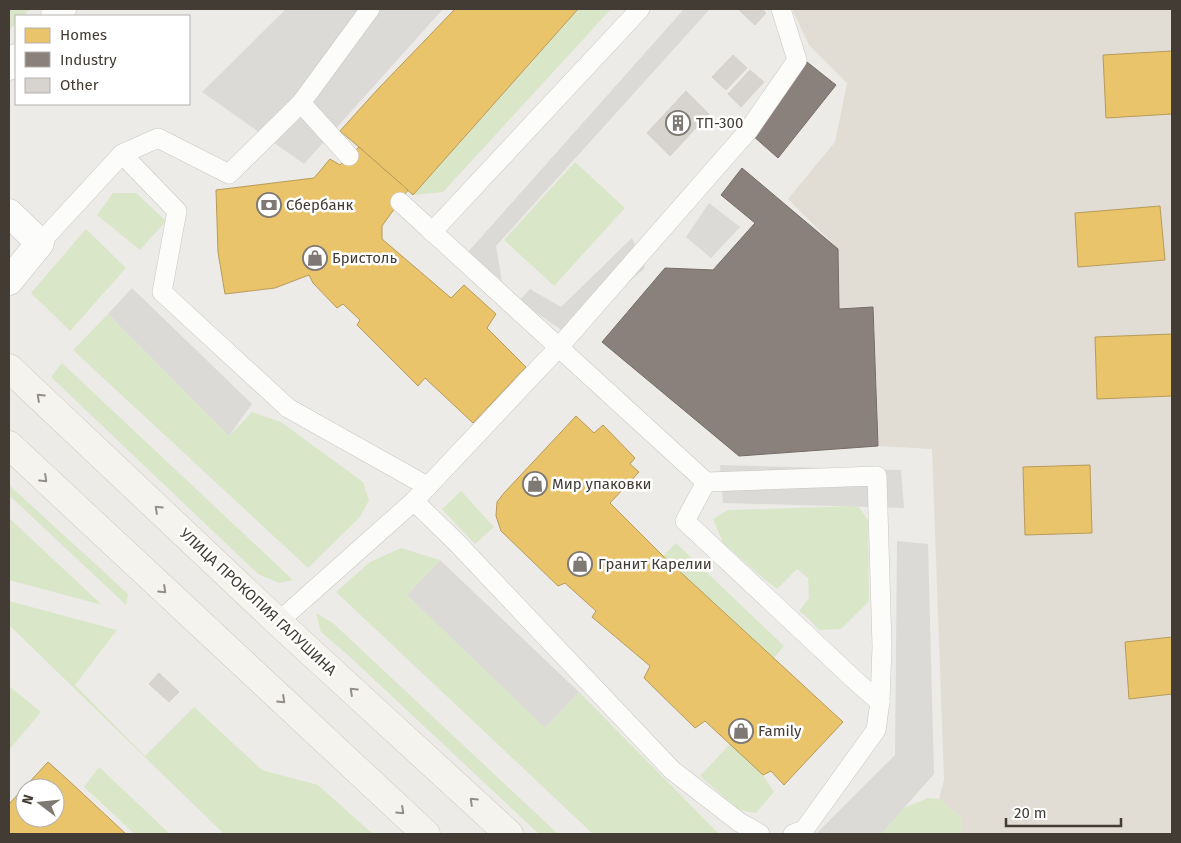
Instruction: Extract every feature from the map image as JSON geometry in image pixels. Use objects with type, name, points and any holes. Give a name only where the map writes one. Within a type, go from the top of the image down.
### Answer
[{"type":"main road","name":"УЛИЦА ПРОКОПИЯ ГАЛУШИНА","points":[[9,368],[278,622],[509,834]]},
{"type":"main road","points":[[9,446],[426,834]]},
{"type":"street","points":[[9,213],[40,243],[9,281]]},
{"type":"lane","points":[[40,243],[122,154],[158,138],[229,174],[301,103],[370,9]]},
{"type":"lane","points":[[432,232],[640,9]]},
{"type":"lane","points":[[278,622],[414,501],[559,347],[748,131],[797,60],[781,9]]},
{"type":"lane","points":[[301,103],[349,156]]},
{"type":"lane","points":[[122,154],[177,211],[162,292],[288,408],[428,486]]},
{"type":"lane","points":[[400,202],[706,482],[876,476],[882,646],[880,702],[876,730],[804,830],[794,834]]},
{"type":"lane","points":[[706,482],[685,521],[880,702]]},
{"type":"lane","points":[[414,501],[457,543],[672,770],[740,822],[760,834]]},
{"type":"shaded area","points":[[286,9],[443,9],[304,164],[202,92]]},
{"type":"shaded area","points":[[684,9],[710,9],[496,246],[502,281],[468,252]]},
{"type":"shaded area","points":[[792,9],[1172,9],[1172,834],[962,834],[962,818],[939,799],[944,780],[932,449],[878,446],[873,308],[839,309],[838,249],[788,199],[835,142],[847,83],[809,45]]},
{"type":"shaded area","points":[[709,203],[740,227],[711,258],[686,237]]},
{"type":"shaded area","points":[[632,238],[645,268],[569,335],[519,301],[530,289],[561,307]]},
{"type":"shaded area","points":[[132,288],[252,404],[229,436],[108,314]]},
{"type":"shaded area","points":[[720,465],[901,470],[904,508],[723,503]]},
{"type":"shaded area","points":[[897,541],[928,544],[934,774],[881,834],[816,834],[895,755]]},
{"type":"shaded area","points":[[440,560],[579,692],[545,728],[407,595]]},
{"type":"green space","points":[[9,9],[30,9],[24,15],[15,15],[15,24],[9,30]]},
{"type":"green space","points":[[578,9],[611,9],[443,192],[413,195]]},
{"type":"green space","points":[[575,162],[625,208],[554,286],[504,240]]},
{"type":"green space","points":[[113,193],[136,193],[166,221],[140,250],[97,215]]},
{"type":"green space","points":[[86,229],[126,268],[70,331],[31,293]]},
{"type":"green space","points":[[108,314],[229,436],[252,412],[281,422],[363,482],[369,500],[360,517],[308,568],[73,350]]},
{"type":"green space","points":[[62,363],[293,580],[279,583],[258,574],[51,377]]},
{"type":"green space","points":[[9,485],[128,594],[126,605],[9,495]]},
{"type":"green space","points":[[461,491],[494,527],[475,544],[442,509]]},
{"type":"green space","points":[[858,506],[868,520],[869,601],[841,629],[819,630],[799,611],[809,598],[808,578],[797,569],[777,589],[723,543],[713,519],[728,510]]},
{"type":"green space","points":[[9,518],[102,605],[9,580]]},
{"type":"green space","points":[[676,543],[784,646],[773,659],[663,556]]},
{"type":"green space","points":[[401,548],[440,560],[407,595],[546,727],[579,692],[719,834],[593,834],[336,592],[370,562]]},
{"type":"green space","points":[[9,601],[117,630],[75,685],[145,756],[194,707],[262,770],[318,785],[373,834],[224,834],[9,625]]},
{"type":"green space","points":[[316,613],[333,623],[558,834],[539,834],[321,632]]},
{"type":"green space","points":[[9,686],[41,712],[9,750]]},
{"type":"green space","points":[[730,744],[763,775],[774,792],[756,813],[739,810],[700,776]]},
{"type":"green space","points":[[99,767],[170,834],[135,834],[84,787]]},
{"type":"green space","points":[[928,798],[939,799],[962,818],[962,834],[871,834],[906,807]]},
{"type":"building: Homes","points":[[455,9],[578,9],[413,195],[340,131]]},
{"type":"building: Homes","points":[[1172,51],[1172,114],[1106,118],[1103,55]]},
{"type":"building: Homes","points":[[359,147],[408,190],[382,226],[382,239],[451,298],[464,285],[496,314],[487,328],[526,367],[473,423],[425,378],[418,386],[357,325],[360,320],[343,304],[337,308],[313,283],[309,275],[275,288],[225,294],[218,252],[216,190],[314,178],[330,159],[340,165]]},
{"type":"building: Homes","points":[[1160,206],[1165,260],[1078,267],[1075,213]]},
{"type":"building: Homes","points":[[1172,334],[1172,396],[1097,399],[1095,337]]},
{"type":"building: Homes","points":[[576,416],[594,433],[603,425],[635,458],[630,464],[639,472],[610,503],[663,556],[843,722],[784,785],[771,771],[763,775],[705,721],[695,728],[644,678],[650,666],[592,617],[596,611],[565,583],[558,586],[501,531],[496,516],[497,502]]},
{"type":"building: Homes","points":[[1090,465],[1092,533],[1025,535],[1023,467]]},
{"type":"building: Homes","points":[[1172,637],[1172,694],[1129,699],[1125,642]]},
{"type":"building: Homes","points":[[48,762],[126,834],[9,834],[9,804],[15,798],[15,828],[65,828],[65,778],[33,778]]},
{"type":"building: Industry","points":[[807,62],[836,85],[778,158],[752,135]]},
{"type":"building: Industry","points":[[742,168],[838,249],[839,309],[873,307],[878,446],[739,456],[602,342],[665,268],[713,270],[755,223],[721,195]]},
{"type":"building: Other","points":[[738,9],[762,9],[766,13],[755,25]]},
{"type":"building: Other","points":[[733,55],[747,68],[726,90],[712,77]]},
{"type":"building: Other","points":[[750,70],[764,82],[741,107],[728,94]]},
{"type":"building: Other","name":"ТП-300","points":[[686,91],[709,114],[670,156],[647,133]]},
{"type":"building: Other","points":[[159,673],[179,692],[169,702],[149,684]]},
{"type":"place","name":"ТП-300","points":[[678,123]]},
{"type":"place","name":"Сбербанк","points":[[269,205]]},
{"type":"place","name":"Бристоль","points":[[315,258]]},
{"type":"place","name":"Мир упаковки","points":[[535,484]]},
{"type":"place","name":"Гранит Карелии","points":[[580,564]]},
{"type":"place","name":"Family","points":[[741,731]]}]
